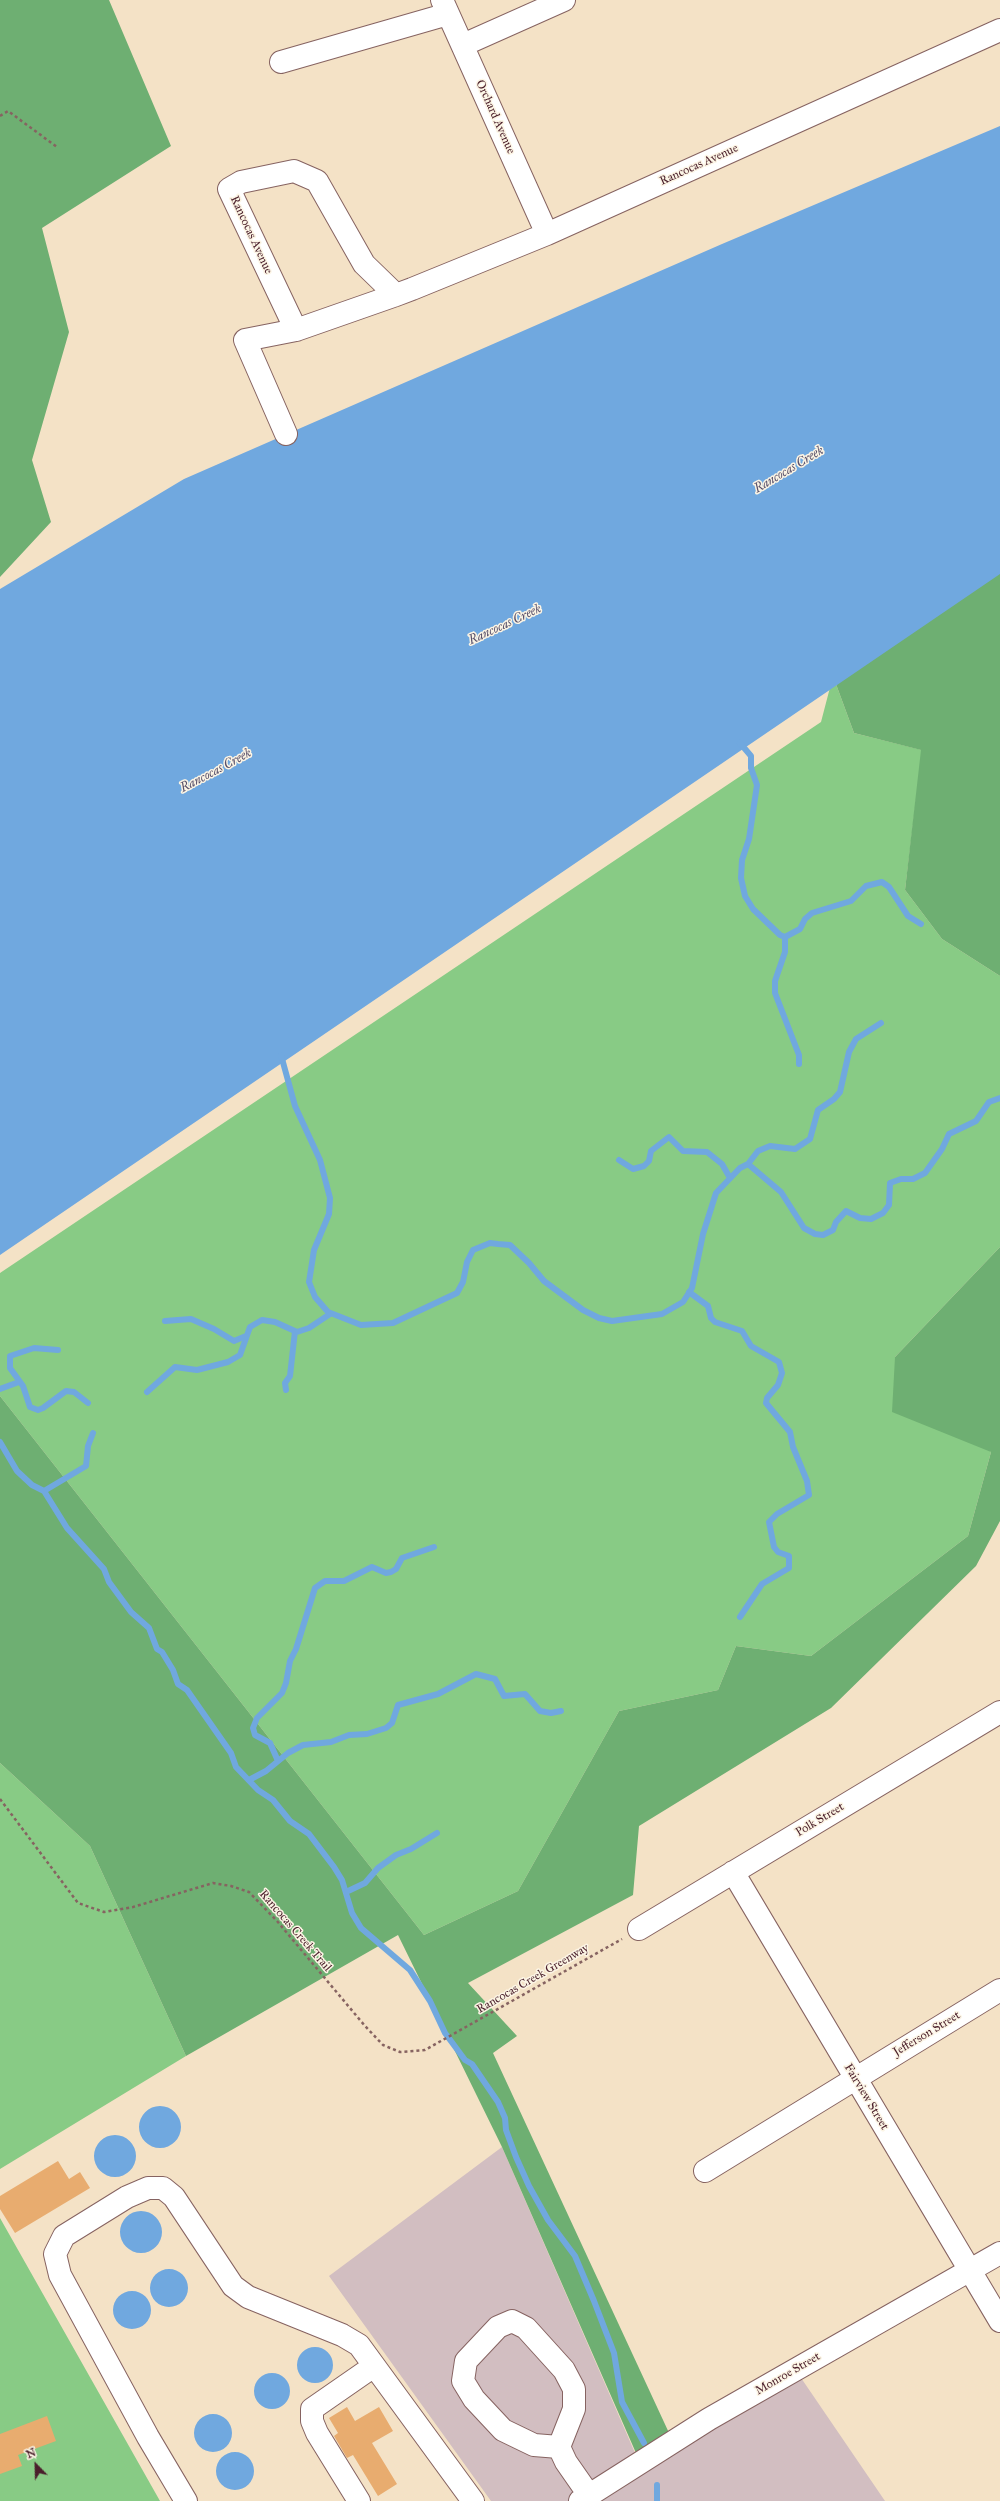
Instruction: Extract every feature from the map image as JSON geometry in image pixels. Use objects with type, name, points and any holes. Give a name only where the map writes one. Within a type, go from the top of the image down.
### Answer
[{"type":"street","points":[[462,45],[564,0]]},
{"type":"street","points":[[281,62],[445,7]]},
{"type":"street","name":"Orchard Avenue","points":[[445,7],[546,234]]},
{"type":"street","name":"Rancocas Avenue","points":[[396,295],[364,264],[317,181],[294,171],[241,182],[229,189],[296,330],[396,295],[546,234],[1000,30]]},
{"type":"street","points":[[286,434],[245,340],[296,330]]},
{"type":"street","name":"Polk Street","points":[[639,1929],[1000,1712]]},
{"type":"street","name":"Fairview Street","points":[[733,1872],[854,2078],[1000,2321]]},
{"type":"street","name":"Jefferson Street","points":[[705,2171],[854,2078],[1000,1990]]},
{"type":"street","points":[[186,2501],[148,2437],[60,2275],[55,2254],[64,2236],[127,2197],[148,2188],[163,2188],[174,2197],[233,2286],[248,2297],[342,2335],[359,2345],[473,2501]]},
{"type":"street","name":"Monroe Street","points":[[585,2498],[709,2419],[1000,2253]]},
{"type":"street","points":[[559,2447],[534,2445],[503,2430],[474,2399],[463,2381],[466,2361],[498,2327],[512,2322],[526,2328],[567,2376],[574,2389],[574,2408],[559,2447],[585,2498]]},
{"type":"street","points":[[359,2501],[317,2434],[312,2421],[312,2409],[374,2366]]},
{"type":"path","points":[[0,116],[8,111],[57,146]]},
{"type":"path","name":"Rancocas Creek Trail","points":[[0,1799],[78,1903],[104,1912],[133,1907],[212,1883],[231,1886],[249,1892],[277,1921],[382,2045],[400,2052],[425,2050],[436,2044]]},
{"type":"path","name":"Rancocas Creek Greenway","points":[[436,2044],[639,1929]]},
{"type":"shaded area","points":[[502,2147],[642,2469],[797,2372],[885,2501],[491,2501],[329,2276]]},
{"type":"green space","points":[[0,0],[109,0],[171,146],[42,228],[69,332],[32,460],[51,522],[0,577]]},
{"type":"green space","points":[[1000,568],[1000,976],[942,939],[905,890],[921,750],[854,733],[833,676]]},
{"type":"green space","points":[[833,676],[854,733],[922,750],[905,890],[942,939],[1000,976],[1000,1247],[895,1357],[991,1452],[968,1536],[811,1656],[736,1646],[718,1690],[619,1711],[518,1891],[424,1935],[0,1396],[0,1273],[821,722]]},
{"type":"green space","points":[[1000,1247],[1000,1521],[976,1566],[831,1708],[639,1826],[633,1895],[468,1983],[517,2036],[493,2053],[676,2448],[643,2469],[502,2147],[398,1935],[186,2056],[90,1846],[0,1763],[0,1396],[424,1935],[518,1891],[619,1711],[718,1690],[736,1646],[811,1656],[968,1536],[991,1452],[892,1412],[895,1357]]},
{"type":"green space","points":[[0,1763],[90,1846],[186,2056],[0,2169]]},
{"type":"green space","points":[[0,2218],[160,2501],[0,2501]]},
{"type":"water","name":"Rancocas Creek","points":[[1000,126],[1000,574],[0,1255],[0,589],[184,479],[722,244]]},
{"type":"water","points":[[156,2106],[164,2106],[175,2112],[181,2123],[181,2131],[175,2142],[164,2148],[156,2148],[145,2142],[139,2131],[139,2123],[145,2112]]},
{"type":"water","points":[[111,2135],[119,2135],[130,2141],[136,2152],[136,2160],[130,2171],[119,2177],[111,2177],[100,2171],[94,2160],[94,2152],[100,2141]]},
{"type":"water","points":[[137,2211],[145,2211],[156,2217],[162,2228],[162,2236],[156,2247],[145,2253],[137,2253],[126,2247],[120,2236],[120,2228],[126,2217]]},
{"type":"water","points":[[165,2269],[173,2269],[180,2272],[185,2277],[188,2288],[185,2299],[180,2304],[173,2307],[165,2307],[158,2304],[153,2299],[150,2292],[150,2284],[153,2277],[158,2272]]},
{"type":"water","points":[[128,2291],[136,2291],[143,2294],[148,2299],[151,2310],[148,2321],[143,2326],[136,2329],[128,2329],[121,2326],[116,2321],[113,2314],[113,2306],[116,2299],[121,2294]]},
{"type":"water","points":[[315,2347],[328,2352],[333,2365],[328,2378],[315,2383],[302,2378],[297,2365],[302,2352]]},
{"type":"water","points":[[272,2373],[285,2378],[290,2391],[285,2404],[272,2409],[259,2404],[254,2391],[259,2378]]},
{"type":"water","points":[[209,2414],[217,2414],[227,2419],[231,2426],[231,2440],[227,2447],[217,2452],[209,2452],[199,2447],[197,2444],[194,2437],[194,2429],[199,2419],[202,2417]]},
{"type":"water","points":[[231,2452],[239,2452],[249,2457],[253,2464],[253,2478],[249,2485],[239,2490],[231,2490],[221,2485],[219,2482],[216,2475],[216,2467],[221,2457],[224,2455]]},
{"type":"building","points":[[58,2161],[69,2179],[80,2172],[90,2188],[15,2233],[0,2209],[0,2196]]},
{"type":"building","points":[[347,2407],[355,2421],[379,2407],[393,2431],[372,2443],[397,2484],[378,2496],[353,2455],[347,2458],[334,2436],[338,2433],[329,2418]]},
{"type":"building","points":[[47,2416],[56,2441],[18,2455],[22,2466],[0,2474],[0,2434]]},
{"type":"waterway","points":[[740,743],[751,756],[751,768],[757,785],[749,839],[742,860],[741,878],[745,896],[753,909],[780,935],[785,937],[800,929],[805,919],[812,913],[851,901],[866,886],[882,882],[889,887],[908,916],[921,924]]},
{"type":"waterway","points":[[785,937],[785,952],[775,981],[775,993],[799,1055],[799,1064]]},
{"type":"waterway","points":[[281,1055],[295,1106],[320,1160],[330,1198],[329,1214],[314,1250],[309,1282],[315,1297],[328,1312],[361,1325],[393,1323],[457,1293],[463,1282],[467,1262],[473,1250],[490,1243],[510,1245],[529,1263],[544,1281],[583,1310],[599,1318],[612,1321],[662,1314],[683,1302],[692,1288],[703,1234],[716,1193],[740,1168],[748,1164],[758,1151],[770,1146],[795,1149],[810,1139],[818,1110],[834,1099],[840,1092],[849,1052],[856,1039],[881,1023]]},
{"type":"waterway","points":[[748,1164],[781,1192],[804,1228],[815,1234],[823,1235],[833,1230],[836,1222],[846,1211],[860,1218],[871,1219],[883,1213],[889,1205],[890,1183],[901,1179],[913,1179],[925,1173],[942,1149],[949,1134],[976,1121],[989,1102],[1000,1098]]},
{"type":"waterway","points":[[619,1160],[633,1169],[644,1166],[649,1161],[651,1151],[669,1137],[683,1151],[707,1152],[722,1164],[730,1178]]},
{"type":"waterway","points":[[689,1292],[708,1306],[711,1318],[715,1322],[742,1331],[751,1346],[779,1362],[782,1373],[778,1385],[767,1398],[766,1403],[790,1432],[793,1447],[807,1481],[809,1495],[777,1514],[769,1522],[774,1547],[778,1552],[789,1556],[789,1568],[762,1584],[740,1617]]},
{"type":"waterway","points":[[147,1392],[175,1367],[197,1370],[228,1362],[240,1355],[250,1327],[262,1320],[275,1322],[297,1332],[309,1328],[330,1314]]},
{"type":"waterway","points":[[165,1321],[191,1319],[214,1329],[234,1341],[246,1336]]},
{"type":"waterway","points":[[286,1390],[285,1383],[290,1376],[295,1331]]},
{"type":"waterway","points":[[58,1350],[34,1348],[10,1356],[10,1368],[23,1386],[30,1407],[38,1410],[43,1408],[66,1391],[74,1392],[88,1403]]},
{"type":"waterway","points":[[0,1389],[19,1382]]},
{"type":"waterway","points":[[44,1491],[86,1466],[88,1446],[93,1433]]},
{"type":"waterway","points":[[0,1442],[17,1471],[32,1485],[44,1491],[67,1528],[104,1569],[109,1582],[131,1612],[149,1628],[157,1649],[162,1652],[173,1670],[178,1684],[187,1690],[231,1753],[236,1767],[258,1790],[273,1800],[290,1821],[309,1834],[334,1867],[342,1880],[352,1913],[361,1928],[410,1970],[430,2001],[445,2033],[465,2060],[472,2064],[498,2102],[505,2118],[506,2130],[529,2186],[548,2220],[575,2256],[614,2353],[622,2402],[644,2443]]},
{"type":"waterway","points":[[278,1761],[270,1743],[255,1735],[253,1728],[257,1718],[282,1693],[286,1683],[290,1661],[296,1649],[315,1588],[325,1581],[344,1581],[372,1567],[386,1573],[391,1572],[396,1569],[402,1558],[434,1547]]},
{"type":"waterway","points":[[249,1780],[266,1771],[288,1753],[303,1745],[331,1742],[349,1735],[367,1734],[386,1728],[392,1723],[398,1705],[438,1694],[476,1674],[495,1679],[504,1696],[525,1694],[540,1711],[551,1713],[561,1711]]},
{"type":"waterway","points":[[346,1892],[365,1883],[378,1868],[396,1855],[411,1849],[437,1833]]},
{"type":"waterway","points":[[657,2485],[657,2501]]}]
